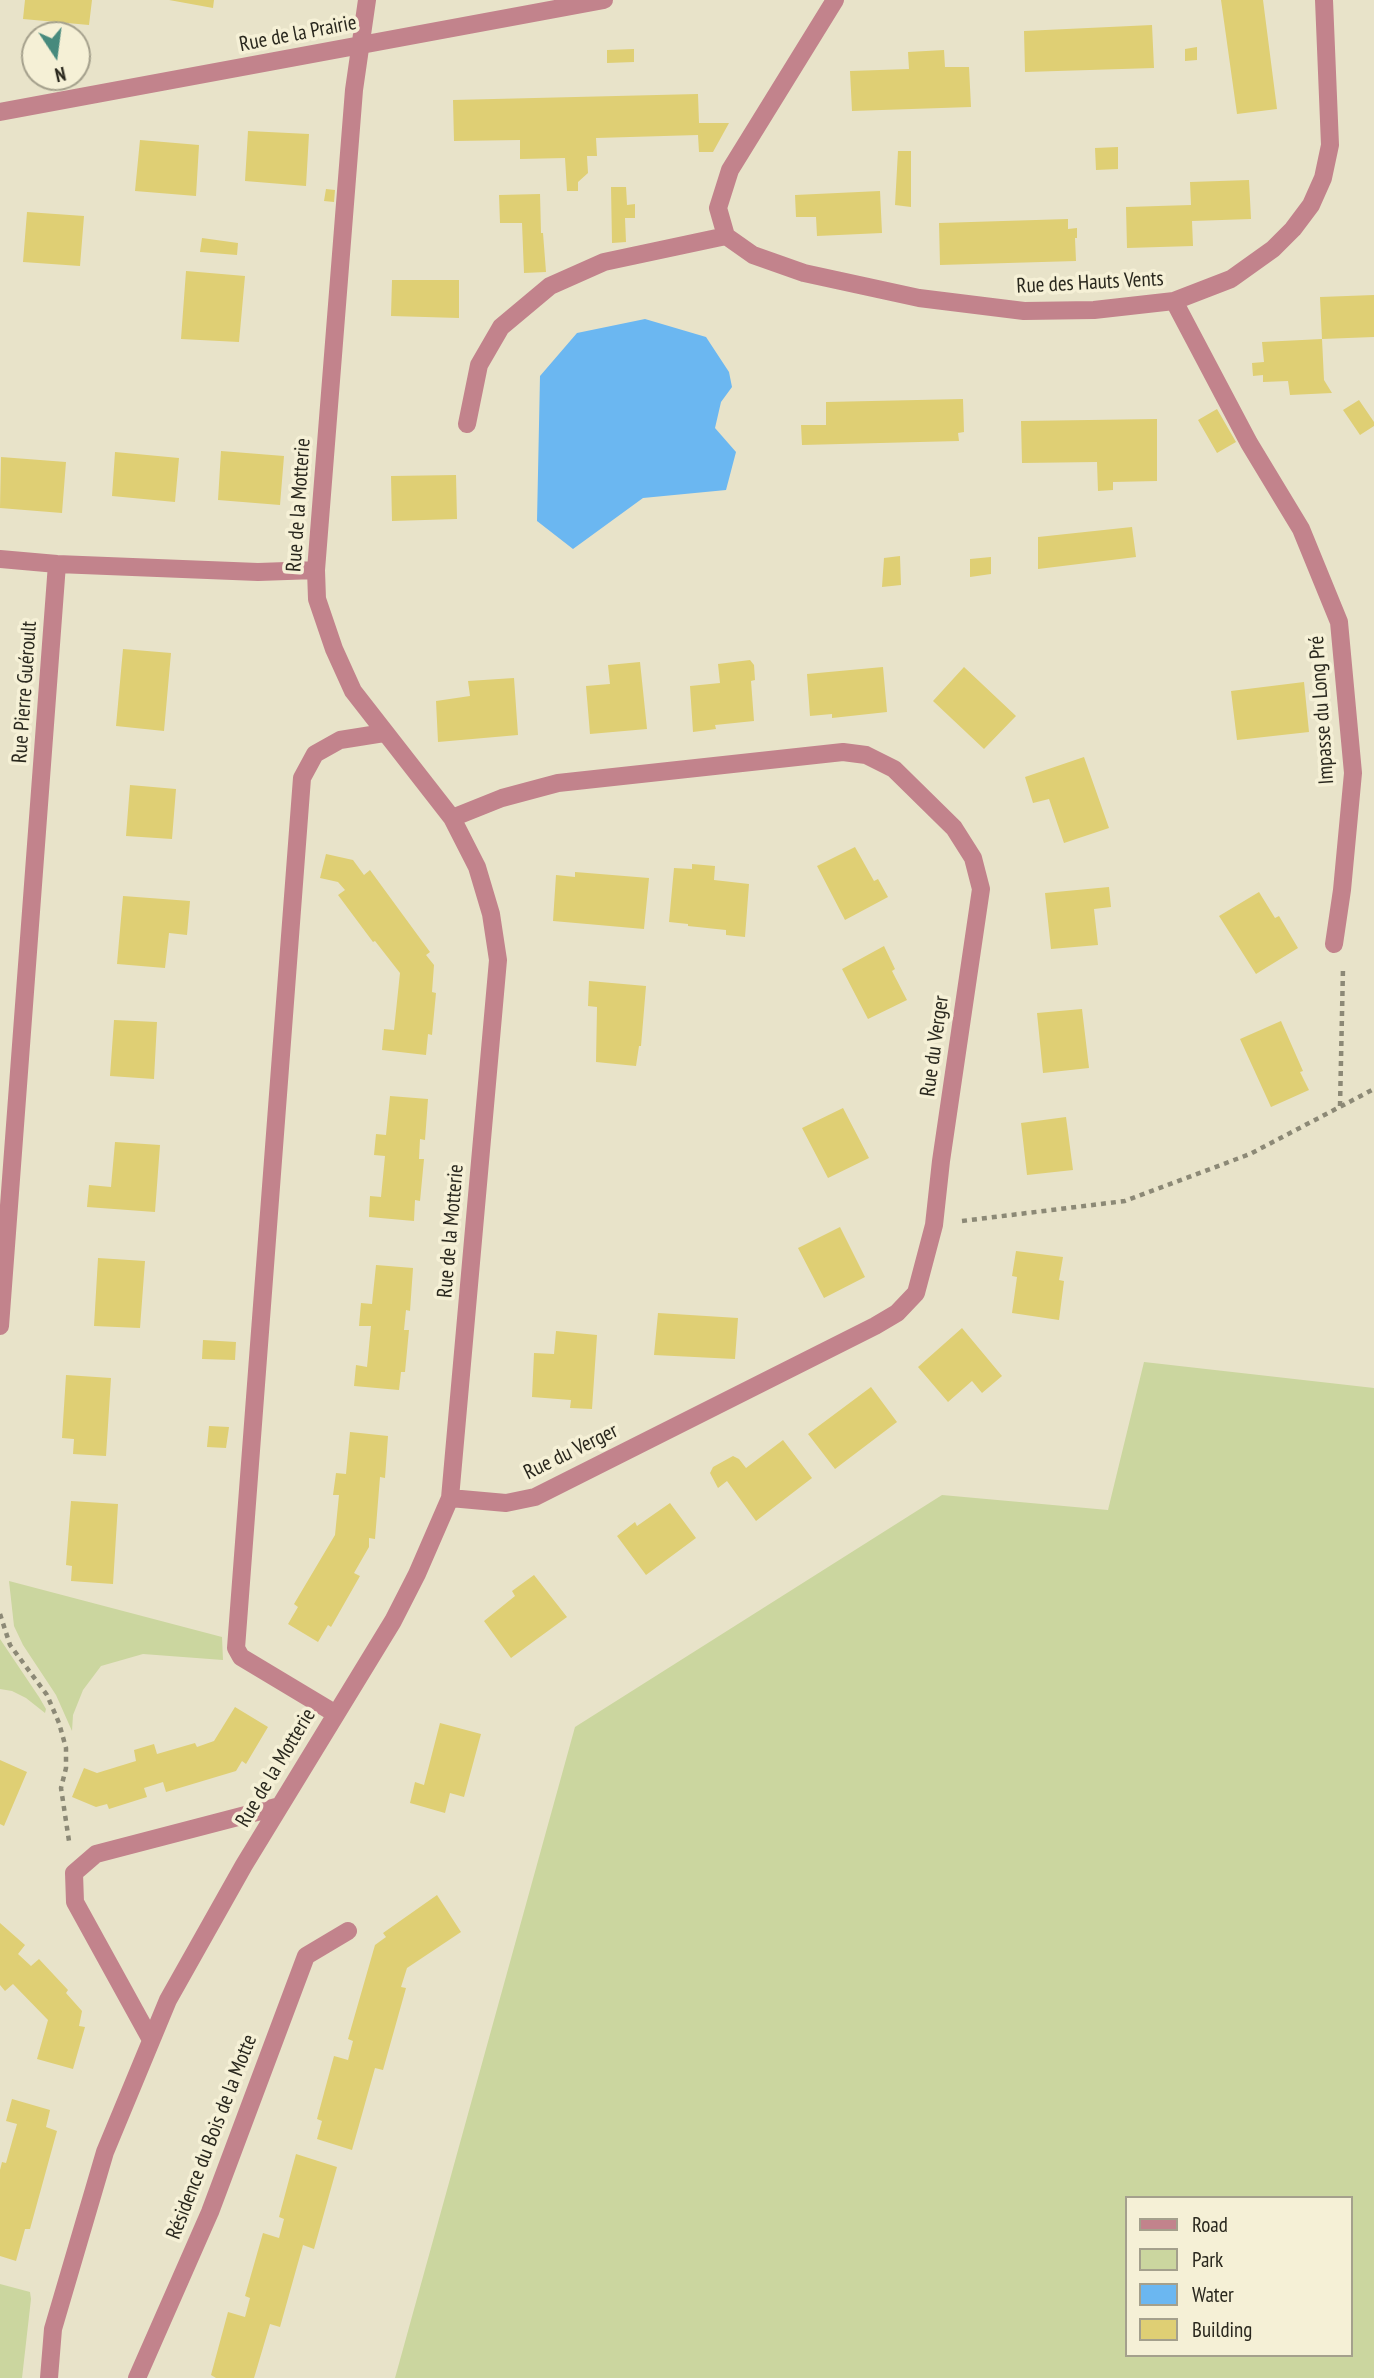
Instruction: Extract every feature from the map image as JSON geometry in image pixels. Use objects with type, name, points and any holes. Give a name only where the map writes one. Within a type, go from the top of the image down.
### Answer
[{"type":"street","name":"Rue de la Motterie","points":[[49,2378],[53,2329],[105,2152],[167,2000],[244,1865],[393,1621],[450,1498],[498,960],[491,914],[477,867],[452,818],[353,691],[334,649],[317,598],[316,570],[359,45],[367,0]]},
{"type":"street","name":"Rue de la Prairie","points":[[0,112],[604,0]]},
{"type":"street","points":[[467,424],[479,365],[501,327],[550,286],[604,262],[726,236],[718,208],[730,170],[835,0]]},
{"type":"street","name":"Rue des Hauts Vents","points":[[726,236],[753,255],[804,273],[919,298],[972,306],[1038,311],[1094,310],[1174,301],[1231,279],[1253,264],[1293,229],[1311,205],[1323,178],[1330,145],[1324,0]]},
{"type":"street","name":"Impasse du Long Pré","points":[[1174,301],[1249,443],[1301,529],[1339,622],[1353,773],[1334,944]]},
{"type":"street","points":[[0,559],[57,564],[258,572],[316,570]]},
{"type":"street","name":"Rue Pierre Guéroult","points":[[0,1326],[57,564]]},
{"type":"street","points":[[336,1714],[241,1657],[236,1648],[302,778],[315,754],[340,740],[384,733]]},
{"type":"street","name":"Rue du Verger","points":[[450,1498],[506,1503],[535,1497],[875,1326],[897,1313],[916,1293],[934,1225],[981,889],[973,858],[954,828],[894,769],[866,755],[843,752],[572,781],[524,791],[452,818]]},
{"type":"street","points":[[151,2040],[75,1902],[74,1873],[96,1854],[280,1806]]},
{"type":"street","name":"Résidence du Bois de la Motte","points":[[137,2378],[210,2212],[306,1956],[348,1931]]},
{"type":"path","points":[[1334,944],[1343,964],[1340,1107]]},
{"type":"path","points":[[934,1225],[1125,1201],[1250,1154],[1374,1089]]},
{"type":"path","points":[[0,1614],[10,1645],[47,1695],[59,1723],[66,1748],[66,1768],[61,1788],[74,1873]]},
{"type":"green space","points":[[1144,1362],[1374,1388],[1374,2378],[395,2378],[575,1727],[942,1495],[1108,1510]]},
{"type":"green space","points":[[9,1581],[222,1637],[223,1660],[143,1654],[101,1666],[83,1690],[73,1715],[72,1731],[56,1695],[23,1645],[14,1626]]},
{"type":"green space","points":[[0,1639],[39,1697],[46,1709],[45,1713],[26,1698],[0,1689]]},
{"type":"green space","points":[[0,2284],[30,2292],[22,2378],[0,2378]]},
{"type":"water","points":[[645,319],[706,337],[729,372],[732,387],[721,402],[715,428],[736,452],[726,490],[643,498],[573,549],[537,521],[540,376],[577,333]]},
{"type":"building","points":[[25,0],[92,0],[89,21],[23,19]]},
{"type":"building","points":[[169,0],[214,0],[213,8]]},
{"type":"building","points":[[1221,0],[1263,0],[1277,109],[1237,114]]},
{"type":"building","points":[[1152,25],[1154,68],[1025,72],[1024,31]]},
{"type":"building","points":[[1197,47],[1197,60],[1185,61],[1185,49]]},
{"type":"building","points":[[634,49],[634,62],[607,63],[607,50]]},
{"type":"building","points":[[944,50],[945,67],[969,67],[971,107],[852,111],[850,71],[909,69],[908,52]]},
{"type":"building","points":[[698,94],[699,123],[729,123],[713,152],[699,152],[698,135],[596,138],[597,156],[587,156],[588,173],[578,182],[578,191],[567,191],[565,158],[520,159],[520,140],[454,141],[453,100]]},
{"type":"building","points":[[248,131],[309,134],[306,186],[245,181]]},
{"type":"building","points":[[140,140],[199,145],[196,196],[135,191]]},
{"type":"building","points":[[1118,147],[1118,169],[1096,170],[1095,148]]},
{"type":"building","points":[[898,151],[911,151],[911,207],[895,205]]},
{"type":"building","points":[[1249,180],[1251,219],[1192,221],[1193,246],[1127,248],[1126,207],[1191,205],[1190,182]]},
{"type":"building","points":[[611,187],[626,187],[627,205],[635,204],[635,218],[625,218],[626,242],[612,243]]},
{"type":"building","points":[[326,189],[335,190],[334,202],[324,201]]},
{"type":"building","points":[[880,191],[882,233],[817,236],[816,217],[796,217],[795,195]]},
{"type":"building","points":[[540,194],[546,272],[524,273],[522,223],[500,223],[499,195]]},
{"type":"building","points":[[27,212],[84,216],[80,266],[23,262]]},
{"type":"building","points":[[1068,219],[1068,229],[1077,228],[1076,261],[940,265],[939,223]]},
{"type":"building","points":[[202,238],[238,243],[237,255],[200,252]]},
{"type":"building","points":[[186,271],[245,276],[239,342],[181,339]]},
{"type":"building","points":[[392,280],[459,280],[459,318],[391,316]]},
{"type":"building","points":[[1374,295],[1374,337],[1322,339],[1320,297]]},
{"type":"building","points":[[1322,339],[1324,380],[1332,393],[1290,395],[1288,381],[1263,382],[1263,375],[1253,376],[1252,363],[1264,362],[1262,342]]},
{"type":"building","points":[[963,399],[964,432],[958,433],[959,441],[802,445],[801,425],[826,425],[826,402]]},
{"type":"building","points":[[1359,400],[1374,422],[1374,426],[1360,435],[1343,410]]},
{"type":"building","points":[[1217,409],[1236,442],[1217,453],[1198,420]]},
{"type":"building","points":[[1157,419],[1157,481],[1113,482],[1113,490],[1098,491],[1097,462],[1022,463],[1021,421]]},
{"type":"building","points":[[221,451],[284,456],[280,505],[218,500]]},
{"type":"building","points":[[115,452],[179,458],[175,502],[112,496]]},
{"type":"building","points":[[1,457],[66,462],[62,513],[0,508]]},
{"type":"building","points":[[456,475],[457,519],[392,521],[391,476]]},
{"type":"building","points":[[1132,527],[1136,557],[1038,569],[1038,537]]},
{"type":"building","points":[[900,556],[901,585],[882,587],[884,558]]},
{"type":"building","points":[[991,557],[991,574],[970,577],[970,559]]},
{"type":"building","points":[[123,649],[171,653],[164,731],[116,726]]},
{"type":"building","points":[[750,660],[754,665],[755,680],[751,681],[754,721],[715,725],[716,729],[693,732],[690,686],[720,683],[718,664]]},
{"type":"building","points":[[640,662],[647,729],[590,734],[586,686],[610,684],[608,665]]},
{"type":"building","points":[[883,667],[887,712],[832,718],[832,714],[810,716],[807,674]]},
{"type":"building","points":[[964,667],[1016,716],[984,749],[933,701]]},
{"type":"building","points":[[514,678],[518,735],[438,742],[436,701],[470,696],[468,681]]},
{"type":"building","points":[[1304,682],[1309,732],[1237,740],[1231,691]]},
{"type":"building","points":[[1084,757],[1109,828],[1064,843],[1049,799],[1033,803],[1025,777]]},
{"type":"building","points":[[130,785],[176,789],[172,839],[126,836]]},
{"type":"building","points":[[855,847],[874,881],[878,879],[888,897],[845,920],[817,866]]},
{"type":"building","points":[[326,854],[353,860],[364,875],[370,870],[430,952],[426,955],[434,965],[432,992],[436,993],[432,1035],[428,1034],[426,1055],[382,1050],[384,1029],[394,1030],[400,973],[338,895],[345,890],[338,882],[320,878]]},
{"type":"building","points":[[692,864],[715,866],[714,880],[749,884],[745,937],[726,935],[726,930],[669,922],[674,868],[692,869]]},
{"type":"building","points":[[575,872],[649,878],[644,929],[553,921],[556,875],[575,877]]},
{"type":"building","points":[[1109,887],[1111,907],[1094,909],[1098,945],[1051,949],[1045,893]]},
{"type":"building","points":[[1259,892],[1275,918],[1279,916],[1298,948],[1256,974],[1219,916]]},
{"type":"building","points":[[123,896],[190,901],[187,935],[169,933],[165,968],[117,964]]},
{"type":"building","points":[[884,946],[895,969],[892,971],[907,1000],[868,1019],[842,969]]},
{"type":"building","points":[[589,981],[646,986],[641,1046],[636,1066],[596,1062],[597,1007],[588,1006]]},
{"type":"building","points":[[1082,1009],[1089,1068],[1043,1073],[1037,1013]]},
{"type":"building","points":[[114,1020],[157,1022],[154,1079],[110,1076]]},
{"type":"building","points":[[1281,1021],[1309,1090],[1271,1107],[1240,1039]]},
{"type":"building","points":[[390,1096],[428,1099],[425,1140],[420,1139],[419,1159],[424,1159],[420,1201],[415,1200],[414,1221],[369,1217],[370,1196],[381,1197],[385,1156],[374,1155],[376,1134],[386,1135]]},
{"type":"building","points":[[843,1108],[869,1158],[828,1178],[802,1128]]},
{"type":"building","points":[[1066,1117],[1073,1170],[1027,1175],[1021,1123]]},
{"type":"building","points":[[115,1142],[160,1145],[155,1212],[87,1207],[89,1185],[111,1187]]},
{"type":"building","points":[[840,1227],[865,1277],[824,1298],[798,1248]]},
{"type":"building","points":[[1016,1251],[1063,1257],[1059,1280],[1064,1281],[1059,1320],[1012,1313],[1017,1277],[1012,1276]]},
{"type":"building","points":[[98,1258],[145,1261],[140,1328],[94,1326]]},
{"type":"building","points":[[376,1265],[413,1268],[410,1311],[406,1310],[404,1330],[409,1330],[405,1372],[401,1372],[399,1390],[354,1386],[356,1365],[367,1367],[371,1326],[359,1326],[361,1303],[372,1304]]},
{"type":"building","points":[[658,1313],[738,1318],[735,1359],[654,1355]]},
{"type":"building","points":[[962,1328],[1002,1376],[982,1393],[972,1381],[948,1402],[918,1367]]},
{"type":"building","points":[[556,1331],[597,1335],[592,1409],[570,1408],[571,1400],[532,1397],[534,1353],[554,1354]]},
{"type":"building","points":[[203,1340],[236,1342],[235,1360],[202,1359]]},
{"type":"building","points":[[66,1375],[111,1378],[106,1456],[73,1454],[74,1439],[62,1438]]},
{"type":"building","points":[[871,1387],[897,1422],[835,1469],[808,1434]]},
{"type":"building","points":[[209,1426],[229,1427],[226,1448],[207,1447]]},
{"type":"building","points":[[350,1432],[388,1436],[385,1478],[380,1477],[375,1539],[369,1538],[369,1547],[354,1573],[360,1576],[331,1627],[328,1625],[318,1642],[288,1624],[298,1607],[294,1604],[335,1535],[339,1495],[333,1495],[336,1473],[346,1474]]},
{"type":"building","points":[[783,1440],[812,1478],[756,1521],[727,1481],[718,1488],[710,1473],[713,1467],[733,1456],[746,1468]]},
{"type":"building","points":[[71,1501],[118,1504],[113,1584],[71,1581],[72,1566],[66,1565]]},
{"type":"building","points":[[670,1503],[696,1538],[646,1575],[617,1536],[635,1522],[637,1526]]},
{"type":"building","points":[[534,1575],[567,1617],[511,1658],[484,1621],[515,1596],[512,1591]]},
{"type":"building","points":[[235,1707],[268,1727],[246,1764],[242,1761],[236,1771],[166,1792],[163,1782],[144,1788],[147,1797],[109,1809],[107,1804],[96,1807],[72,1797],[84,1768],[97,1773],[136,1761],[134,1750],[154,1744],[157,1754],[195,1743],[197,1747],[214,1741]]},
{"type":"building","points":[[440,1723],[481,1734],[464,1797],[450,1793],[445,1813],[410,1803],[415,1782],[424,1785]]},
{"type":"building","points":[[0,1760],[27,1772],[4,1826],[0,1824]]},
{"type":"building","points":[[437,1895],[461,1932],[407,1968],[401,1987],[406,1988],[383,2070],[375,2068],[352,2150],[317,2139],[322,2121],[317,2119],[334,2056],[348,2060],[353,2041],[348,2039],[375,1945],[386,1937],[383,1933]]},
{"type":"building","points":[[0,1923],[25,1945],[18,1954],[31,1966],[39,1959],[68,1990],[66,1993],[82,2011],[79,2026],[85,2027],[73,2069],[37,2059],[48,2020],[13,1984],[5,1991],[0,1985]]},
{"type":"building","points":[[12,2099],[50,2110],[46,2127],[57,2131],[30,2229],[25,2229],[16,2261],[0,2256],[0,2170],[2,2162],[6,2163],[17,2124],[6,2121]]},
{"type":"building","points":[[296,2154],[337,2167],[314,2249],[303,2245],[280,2327],[270,2324],[254,2378],[216,2378],[211,2375],[228,2312],[245,2317],[250,2298],[245,2296],[263,2233],[279,2238],[284,2219],[279,2217]]}]
